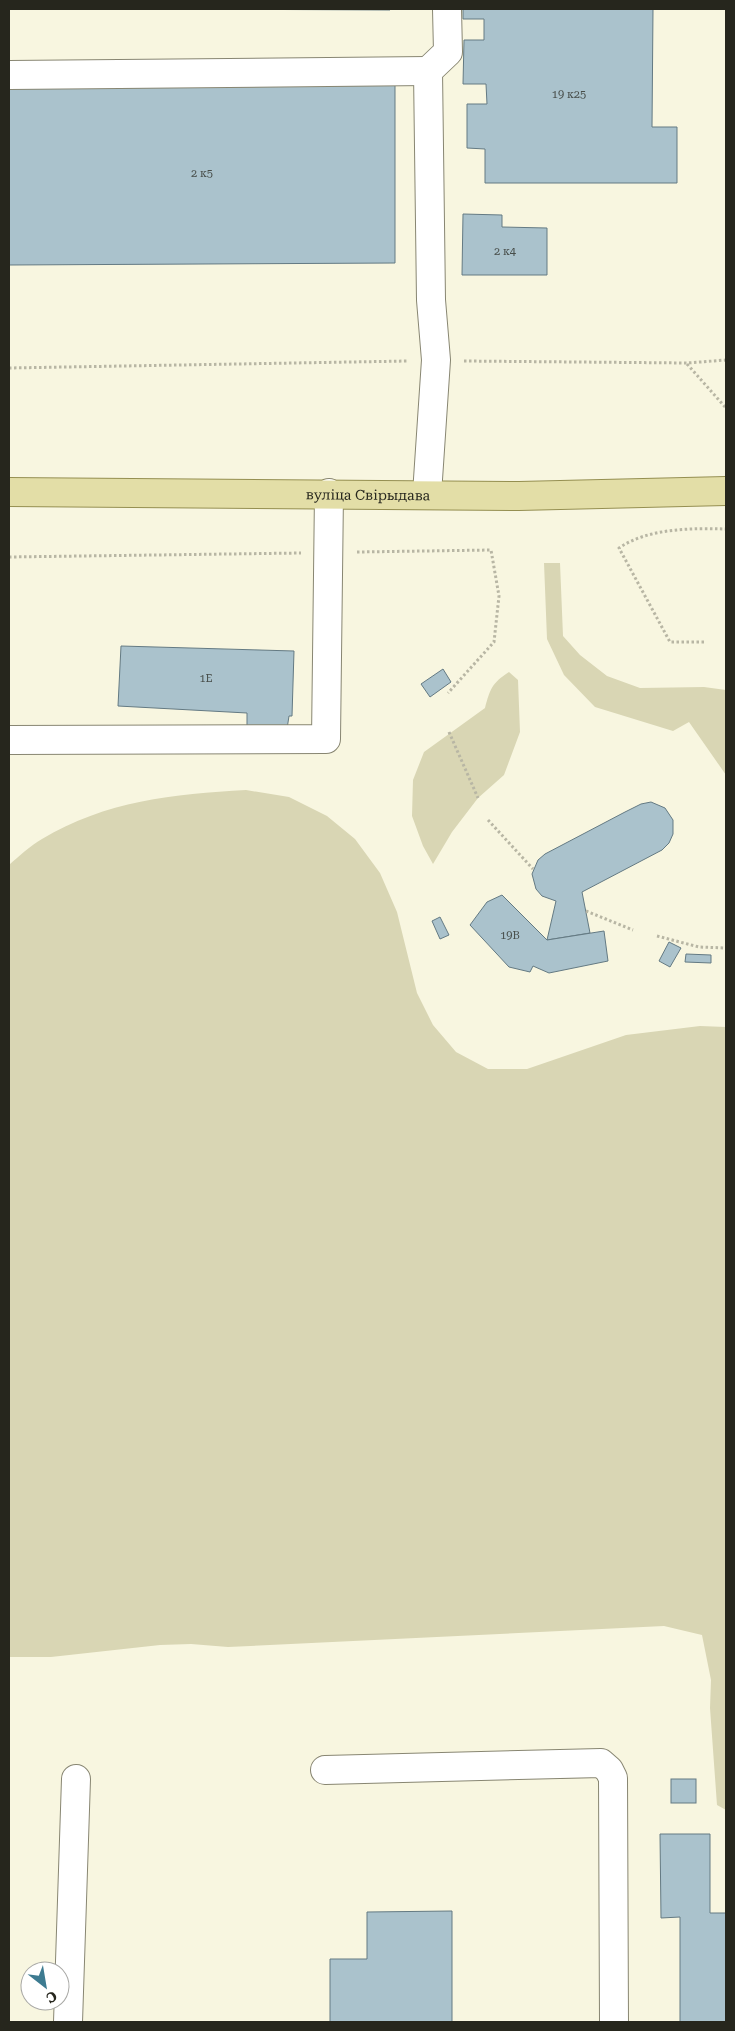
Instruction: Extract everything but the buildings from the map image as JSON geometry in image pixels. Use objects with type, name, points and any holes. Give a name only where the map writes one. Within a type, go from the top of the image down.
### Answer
[{"type":"main road","name":"вуліца Свірыдава","points":[[9,492],[329,493],[519,496],[726,491]]},
{"type":"lane","points":[[9,75],[428,71],[448,52],[447,9]]},
{"type":"lane","points":[[427,494],[436,360],[430,300],[428,71]]},
{"type":"lane","points":[[9,740],[326,739],[329,493]]},
{"type":"lane","points":[[325,1770],[601,1763],[609,1770],[613,1778],[614,2022]]},
{"type":"lane","points":[[68,2022],[76,1779]]},
{"type":"path","points":[[9,368],[436,360],[687,363],[726,360]]},
{"type":"path","points":[[687,363],[726,408]]},
{"type":"path","points":[[704,642],[670,642],[619,548],[630,540],[683,528],[726,529]]},
{"type":"path","points":[[9,557],[491,550],[499,596],[494,642],[448,693]]},
{"type":"path","points":[[449,732],[478,798]]},
{"type":"path","points":[[488,820],[533,869]]},
{"type":"path","points":[[586,911],[633,930]]},
{"type":"path","points":[[657,936],[699,947],[726,948]]},
{"type":"shaded area","points":[[544,563],[560,563],[563,636],[580,655],[607,676],[640,688],[704,687],[726,690],[726,775],[689,722],[673,731],[595,707],[564,675],[547,639]]},
{"type":"shaded area","points":[[509,672],[518,680],[520,732],[504,775],[478,798],[452,832],[433,864],[423,846],[412,816],[413,780],[424,752],[485,708],[492,687]]},
{"type":"shaded area","points":[[246,790],[289,797],[327,816],[355,839],[380,873],[397,912],[417,993],[433,1025],[456,1052],[488,1069],[527,1069],[626,1035],[700,1026],[726,1027],[726,1810],[717,1805],[710,1708],[711,1680],[702,1635],[664,1626],[228,1647],[191,1644],[160,1645],[51,1657],[9,1657],[9,865],[42,839],[66,826],[115,808],[166,797]]}]
